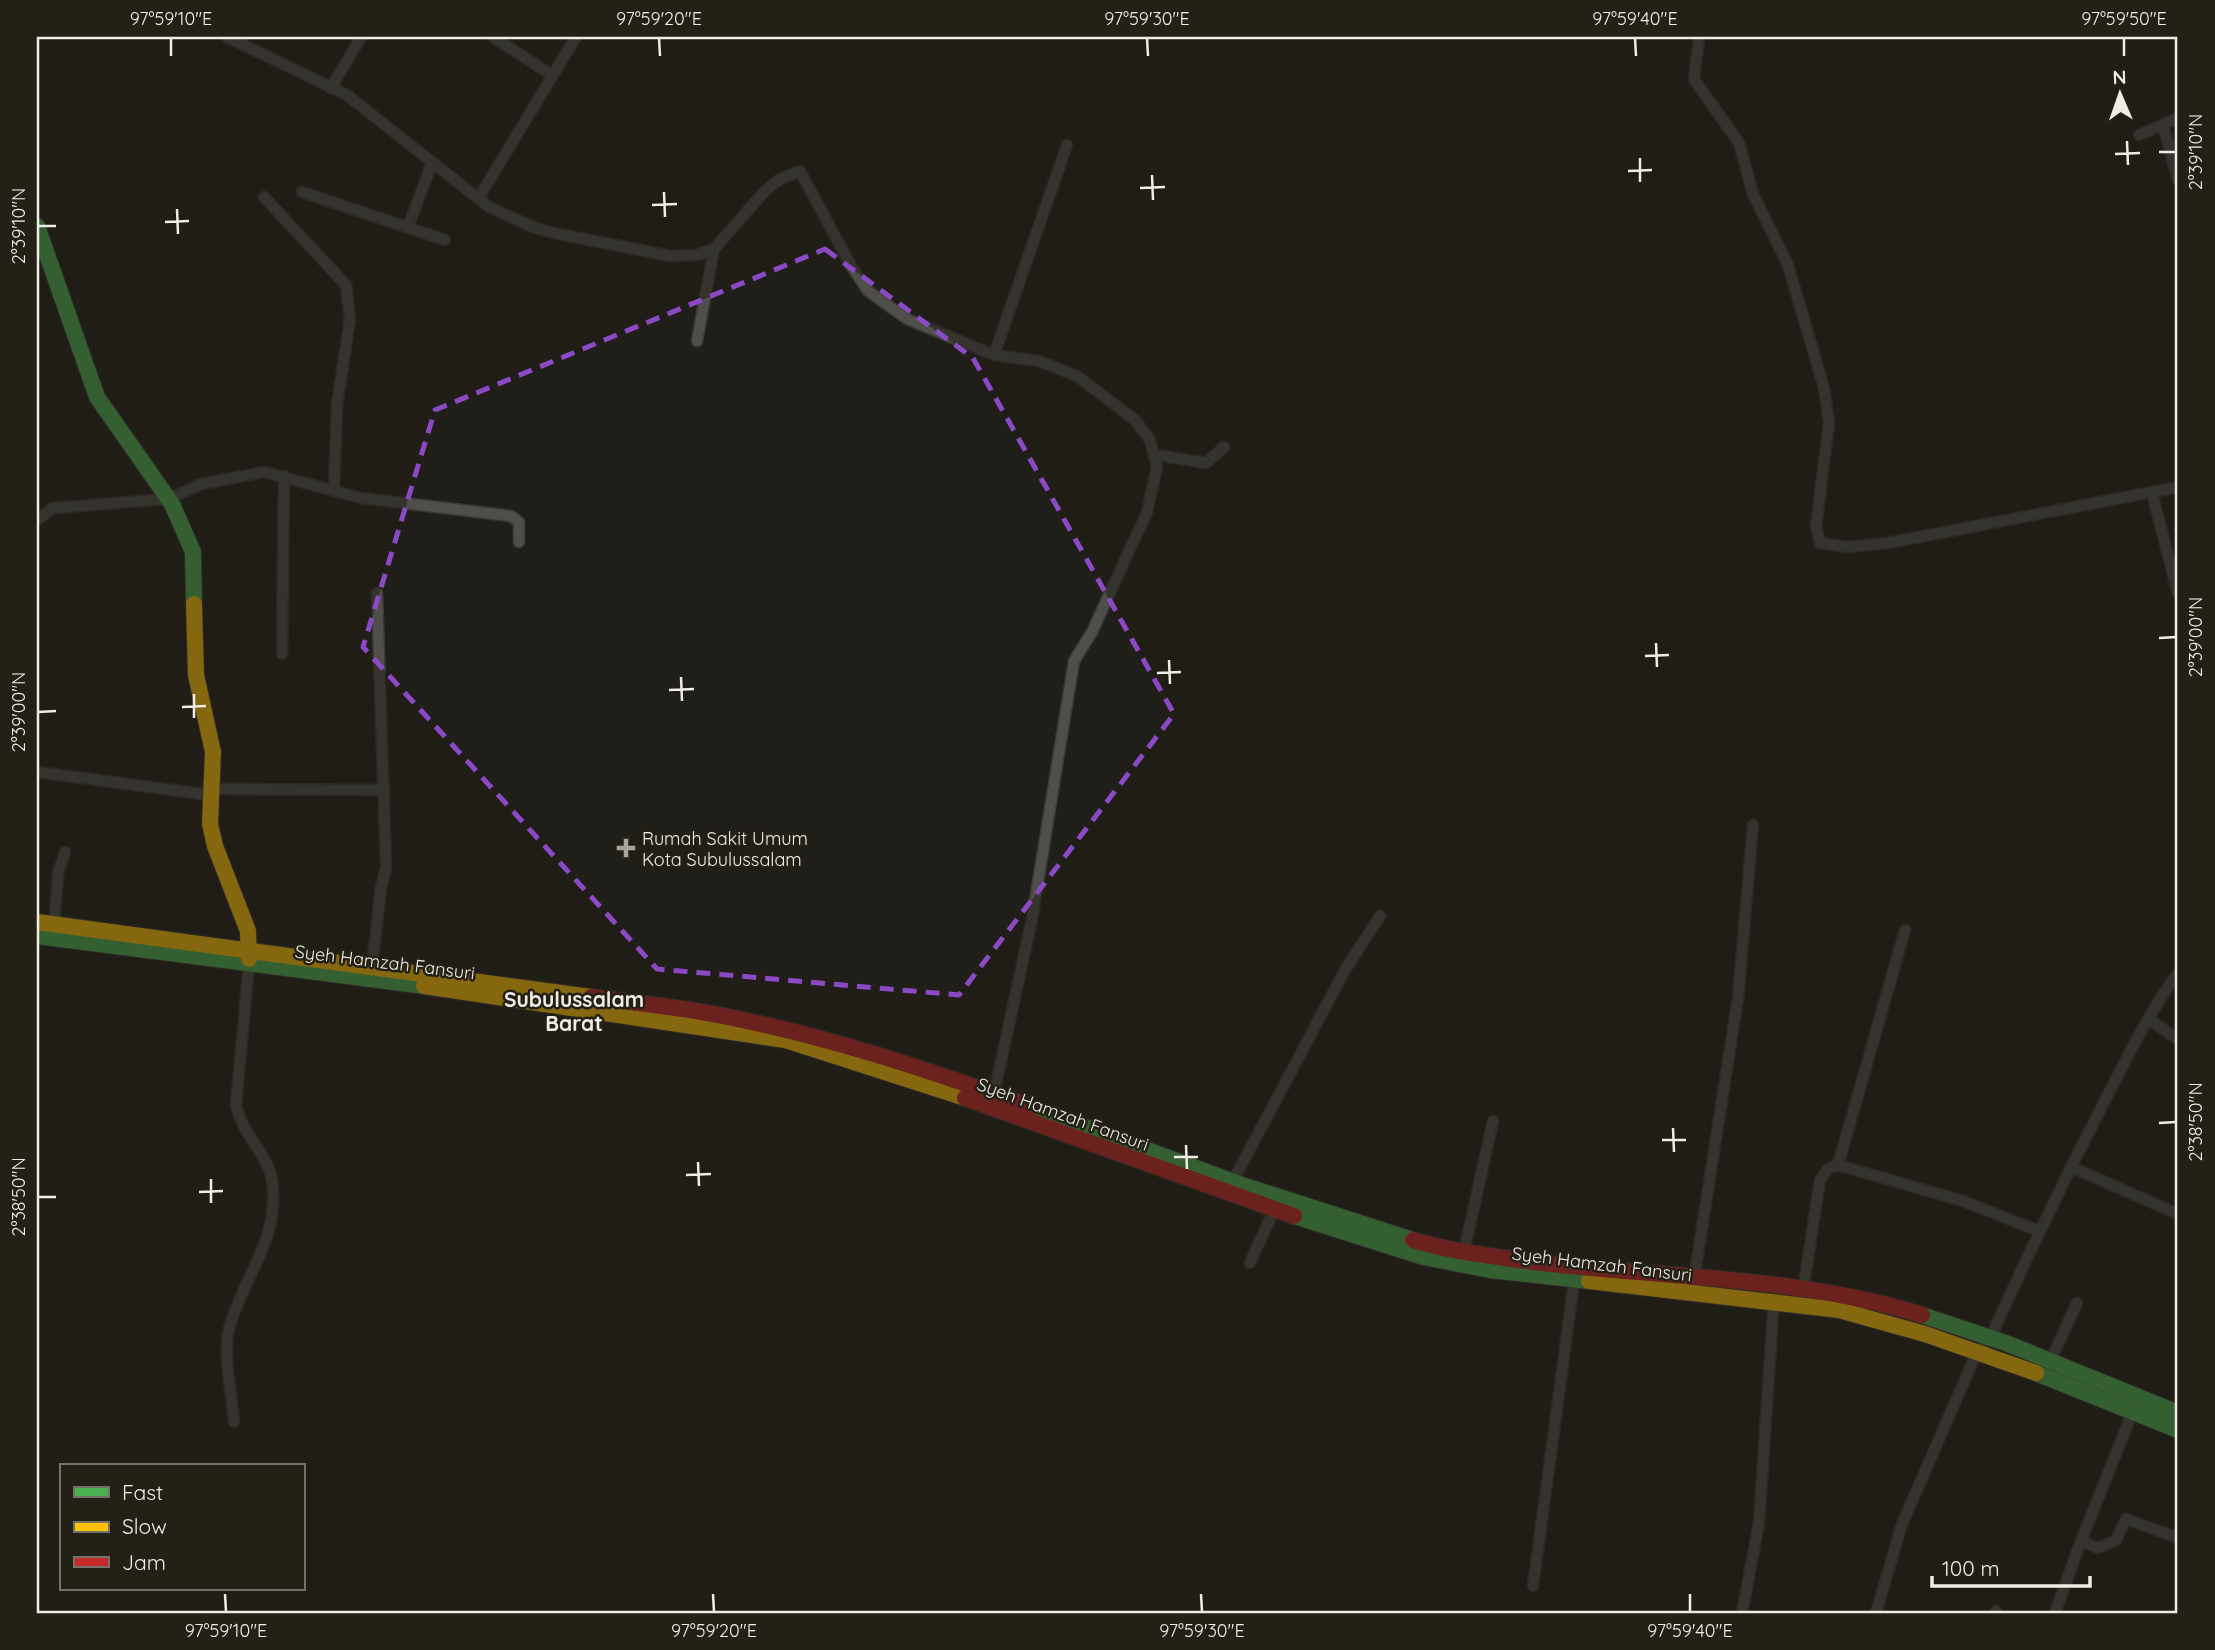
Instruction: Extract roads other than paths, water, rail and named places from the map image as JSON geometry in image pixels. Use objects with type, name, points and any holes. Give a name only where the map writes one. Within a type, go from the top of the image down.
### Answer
[{"type":"main road","points":[[37,226],[97,397],[168,499],[187,534],[195,566],[195,663],[212,740],[212,836],[248,931],[249,958]]},
{"type":"main road","name":"Syeh Hamzah Fansuri","points":[[37,922],[249,958],[818,1036],[1273,1210],[1411,1253],[1492,1263],[1694,1279],[1879,1319],[1977,1352],[2178,1430]]},
{"type":"main road","name":"Syeh Hamzah Fansuri","points":[[37,936],[249,958],[372,967],[742,1025]]},
{"type":"main road","name":"Syeh Hamzah Fansuri","points":[[992,1101],[1340,1219],[1464,1252],[1492,1263],[1574,1282],[1774,1296],[1803,1291],[1882,1304],[1990,1339],[2178,1413]]},
{"type":"street","points":[[228,37],[360,104],[478,199],[535,228],[671,257],[696,255],[714,249]]},
{"type":"street","points":[[331,88],[361,37]]},
{"type":"street","points":[[493,37],[552,75]]},
{"type":"street","points":[[511,48],[517,37]]},
{"type":"street","points":[[478,199],[576,37]]},
{"type":"street","points":[[1699,37],[1694,79],[1744,153],[1753,194],[1788,264],[1826,395],[1829,423],[1816,526],[1819,543],[1848,547],[1888,543],[2178,487]]},
{"type":"street","points":[[2139,135],[2178,118]]},
{"type":"street","points":[[2163,125],[2178,180]]},
{"type":"street","points":[[993,355],[1067,145]]},
{"type":"street","points":[[408,227],[432,163]]},
{"type":"street","points":[[696,341],[714,249],[764,192],[780,179],[800,171],[850,264],[868,291],[907,319],[993,355],[1039,361],[1077,376],[1135,420],[1150,440],[1156,454],[1155,484],[1147,512],[1092,632],[1074,661],[1032,919],[992,1101]]},
{"type":"street","points":[[302,192],[445,240]]},
{"type":"street","points":[[264,197],[346,285],[350,320],[337,404],[334,490]]},
{"type":"street","points":[[1156,454],[1206,463],[1224,447]]},
{"type":"street","points":[[37,520],[53,508],[168,499],[193,486],[243,474],[264,472],[412,506],[511,516],[519,522],[519,542]]},
{"type":"street","points":[[282,654],[284,476]]},
{"type":"street","points":[[2152,493],[2178,594]]},
{"type":"street","points":[[372,967],[386,868],[377,593]]},
{"type":"street","points":[[37,772],[210,792],[384,790]]},
{"type":"street","points":[[1694,1279],[1738,998],[1753,825]]},
{"type":"street","points":[[54,925],[58,874],[65,852]]},
{"type":"street","points":[[1233,1181],[1345,970],[1380,916]]},
{"type":"street","points":[[1838,1165],[1905,930]]},
{"type":"street","points":[[234,1422],[227,1347],[230,1323],[264,1252],[273,1208],[271,1173],[242,1128],[236,1105],[249,958]]},
{"type":"street","points":[[1876,1613],[1902,1524],[1977,1352],[1990,1339],[2071,1167],[2148,1019],[2178,973]]},
{"type":"street","points":[[2148,1019],[2178,1038]]},
{"type":"street","points":[[1464,1252],[1493,1121]]},
{"type":"street","points":[[1803,1291],[1820,1180],[1823,1173],[1838,1165],[1962,1201],[2039,1231]]},
{"type":"street","points":[[2071,1167],[2178,1214]]},
{"type":"street","points":[[1250,1263],[1273,1210]]},
{"type":"street","points":[[1532,1586],[1574,1282]]},
{"type":"street","points":[[1742,1613],[1759,1523],[1774,1296]]},
{"type":"street","points":[[2050,1362],[2077,1303]]},
{"type":"street","points":[[2054,1613],[2133,1411]]},
{"type":"street","points":[[2081,1541],[2098,1548],[2116,1540],[2126,1519],[2175,1537],[2178,1534]]},
{"type":"place","name":"Rumah Sakit Umum Kota Subulussalam","points":[[626,848]]},
{"type":"district","name":"Subulussalam Barat","points":[[574,1011]]}]
